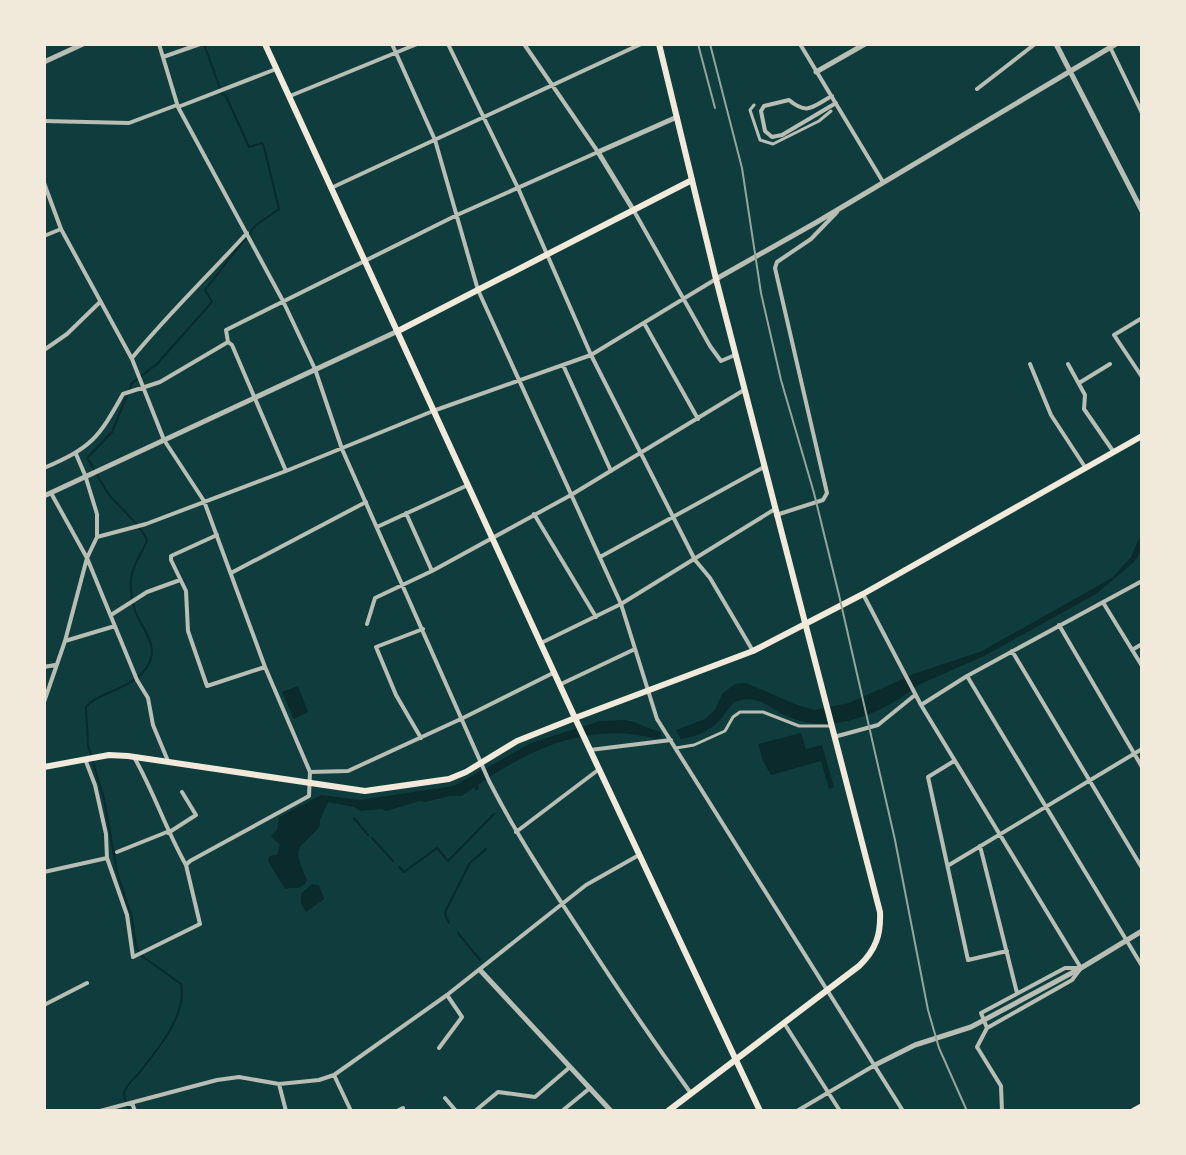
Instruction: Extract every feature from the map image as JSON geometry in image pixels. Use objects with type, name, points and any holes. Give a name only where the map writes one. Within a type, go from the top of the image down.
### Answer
[{"type":"main road","points":[[265,44],[583,738],[760,1111]]},
{"type":"main road","points":[[659,44],[735,355],[880,912],[881,931],[868,958],[668,1111]]},
{"type":"main road","points":[[398,331],[692,180]]},
{"type":"main road","points":[[44,767],[89,758],[134,757],[348,790],[391,788],[449,779],[482,766],[517,741],[753,651],[863,594],[1142,436]]},
{"type":"main road","points":[[1133,1111],[1142,1106]]},
{"type":"street","points":[[44,62],[83,44]]},
{"type":"street","points":[[159,44],[178,106],[283,301],[315,369],[342,449],[489,781],[516,832],[646,1032],[690,1092]]},
{"type":"street","points":[[163,57],[200,44]]},
{"type":"street","points":[[392,44],[435,140],[478,290],[621,604],[657,719],[903,1111]]},
{"type":"street","points":[[288,97],[417,44]]},
{"type":"street","points":[[448,44],[518,188],[591,355],[695,560],[710,578],[753,651]]},
{"type":"street","points":[[524,44],[598,152],[721,361],[735,355]]},
{"type":"street","points":[[331,188],[641,44]]},
{"type":"street","points":[[800,44],[883,182]]},
{"type":"street","points":[[816,72],[865,44]]},
{"type":"street","points":[[977,89],[1035,44]]},
{"type":"street","points":[[1056,44],[1139,198],[1142,211]]},
{"type":"street","points":[[97,537],[146,524],[433,411],[591,355],[1113,46],[1142,113]]},
{"type":"street","points":[[44,121],[129,123],[276,69]]},
{"type":"street","points":[[832,96],[807,110],[789,100],[764,106],[761,111],[765,131],[772,137],[782,135],[836,103]]},
{"type":"street","points":[[754,105],[750,110],[760,140],[773,144],[819,121],[831,111]]},
{"type":"street","points":[[286,471],[232,345],[228,342],[226,330],[457,215],[677,117]]},
{"type":"street","points":[[44,183],[61,229],[132,359],[164,440],[204,501],[265,667],[310,772],[309,796],[186,865]]},
{"type":"street","points":[[540,644],[621,604],[776,512],[823,500],[827,493],[775,268],[777,262],[811,239],[842,207]]},
{"type":"street","points":[[44,236],[61,229]]},
{"type":"street","points":[[132,359],[164,319],[205,280],[247,233]]},
{"type":"street","points":[[44,350],[67,334],[100,302]]},
{"type":"street","points":[[1142,318],[1114,335],[1142,377]]},
{"type":"street","points":[[644,322],[698,419]]},
{"type":"street","points":[[44,496],[398,331]]},
{"type":"street","points":[[44,468],[76,454],[100,434],[123,394],[160,382],[228,342]]},
{"type":"street","points":[[1030,364],[1051,415],[1085,467]]},
{"type":"street","points":[[1068,364],[1085,395],[1084,409],[1113,451]]},
{"type":"street","points":[[1079,383],[1110,364]]},
{"type":"street","points":[[563,365],[611,471]]},
{"type":"street","points":[[367,624],[375,598],[432,571],[571,495],[744,390]]},
{"type":"street","points":[[44,702],[65,641],[87,558],[97,537],[97,514],[76,454]]},
{"type":"street","points":[[600,557],[764,467]]},
{"type":"street","points":[[377,527],[468,485]]},
{"type":"street","points":[[51,493],[87,558],[137,680],[148,698],[153,725],[168,762]]},
{"type":"street","points":[[231,573],[366,502]]},
{"type":"street","points":[[406,513],[432,571]]},
{"type":"street","points":[[534,514],[596,617]]},
{"type":"street","points":[[217,535],[171,556],[186,591],[188,631],[207,686],[265,667]]},
{"type":"street","points":[[111,615],[147,592],[180,580]]},
{"type":"street","points":[[921,705],[967,676],[1142,581]]},
{"type":"street","points":[[863,594],[921,705],[1081,968]]},
{"type":"street","points":[[1104,604],[1142,666]]},
{"type":"street","points":[[1059,625],[1142,767]]},
{"type":"street","points":[[65,641],[115,626]]},
{"type":"street","points":[[421,738],[396,695],[376,647],[423,629]]},
{"type":"street","points":[[1132,650],[1142,644]]},
{"type":"street","points":[[559,685],[635,649]]},
{"type":"street","points":[[1012,651],[1142,868]]},
{"type":"street","points":[[44,667],[55,665]]},
{"type":"street","points":[[310,772],[348,771],[553,673]]},
{"type":"street","points":[[967,676],[1142,966]]},
{"type":"street","points":[[834,737],[878,725],[914,692]]},
{"type":"street","points":[[676,748],[694,745],[725,731],[740,712],[763,712],[799,726],[831,725]]},
{"type":"street","points":[[589,750],[671,740]]},
{"type":"street","points":[[948,866],[1142,749]]},
{"type":"street","points":[[89,758],[101,810],[107,858],[127,915],[133,957],[200,924],[186,865],[134,757]]},
{"type":"street","points":[[955,761],[928,777],[968,960],[1007,951]]},
{"type":"street","points":[[516,832],[598,770]]},
{"type":"street","points":[[117,852],[168,833],[196,815],[182,792]]},
{"type":"street","points":[[980,846],[1017,993]]},
{"type":"street","points":[[100,1111],[228,1078],[279,1084],[319,1080],[334,1075],[447,995],[586,885],[639,855]]},
{"type":"street","points":[[44,872],[107,858]]},
{"type":"street","points":[[797,1111],[901,1052],[971,1027],[1081,968],[1142,931]]},
{"type":"street","points":[[987,1028],[981,1013],[1065,968],[1081,968]]},
{"type":"street","points":[[1002,1111],[1001,1086],[977,1047],[987,1028],[1072,980],[1081,968]]},
{"type":"street","points":[[480,970],[611,1111]]},
{"type":"street","points":[[44,1005],[87,983]]},
{"type":"street","points":[[439,1048],[462,1017],[447,995]]},
{"type":"street","points":[[784,1023],[840,1111]]},
{"type":"street","points":[[475,1111],[498,1092],[535,1097],[570,1067]]},
{"type":"street","points":[[334,1075],[351,1111]]},
{"type":"street","points":[[279,1084],[286,1111]]},
{"type":"street","points":[[562,1111],[590,1088]]},
{"type":"street","points":[[445,1098],[456,1111]]},
{"type":"street","points":[[132,1103],[135,1111]]},
{"type":"street","points":[[397,1111],[403,1108]]},
{"type":"water","points":[[1142,532],[1142,549],[1134,562],[1096,594],[984,656],[918,685],[873,713],[838,723],[803,722],[760,701],[748,699],[734,703],[716,724],[702,733],[681,739],[676,730],[705,719],[715,710],[722,694],[735,684],[746,683],[814,710],[849,703],[916,673],[982,651],[1112,578],[1131,557]]},
{"type":"water","points":[[298,686],[308,712],[294,719],[282,692]]},
{"type":"water","points":[[625,720],[661,732],[661,737],[609,733],[563,741],[499,771],[478,785],[476,791],[474,787],[462,796],[420,801],[386,811],[361,811],[328,802],[320,826],[299,849],[299,860],[307,880],[303,886],[285,889],[268,861],[269,856],[277,855],[280,845],[271,836],[277,830],[279,817],[321,795],[360,800],[454,786],[531,743],[600,721]]},
{"type":"water","points":[[801,733],[806,749],[822,745],[834,787],[829,789],[821,761],[771,775],[758,744]]},
{"type":"water","points":[[312,884],[319,885],[324,899],[306,912],[301,904],[301,894]]},
{"type":"waterway","points":[[130,1111],[125,1090],[169,1032],[182,996],[181,984],[142,956],[136,947],[132,918],[117,872],[104,799],[88,745],[86,707],[141,675],[151,659],[152,651],[134,607],[131,587],[133,569],[147,540],[135,522],[110,496],[87,458],[112,432],[132,383],[157,364],[212,302],[205,290],[256,225],[279,209],[264,147],[262,143],[249,147],[226,96],[222,94],[204,44]]},
{"type":"waterway","points":[[399,867],[404,872],[437,848],[448,861],[494,814]]},
{"type":"waterway","points":[[354,818],[368,835]]},
{"type":"waterway","points":[[372,838],[393,861]]},
{"type":"waterway","points":[[449,923],[446,910],[470,863],[486,849]]},
{"type":"waterway","points":[[458,933],[480,960]]},
{"type":"railway","points":[[698,44],[715,108]]},
{"type":"railway","points":[[710,44],[742,168],[761,293],[781,380],[814,493],[895,840],[928,1010],[939,1048],[967,1111]]}]
